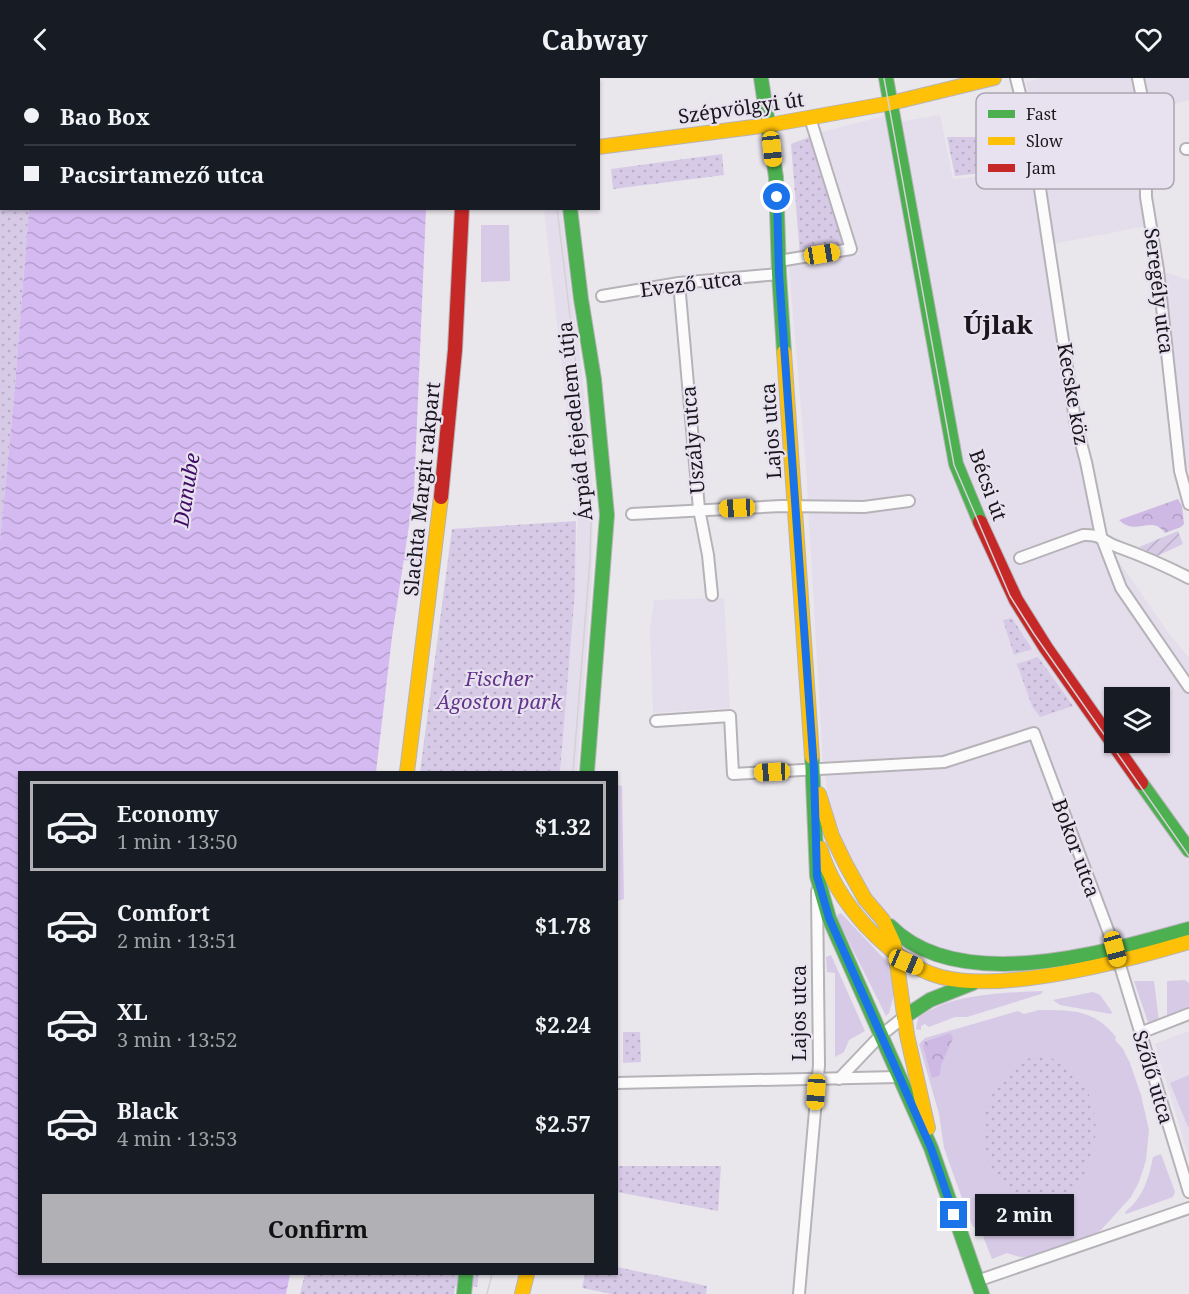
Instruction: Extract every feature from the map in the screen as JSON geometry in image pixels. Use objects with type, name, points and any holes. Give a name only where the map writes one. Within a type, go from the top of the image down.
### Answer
[{"type":"main road","name":"Lajos utca","points":[[761,78],[776,177],[779,268],[814,776],[817,876],[829,918],[931,1148]]},
{"type":"main road","name":"Bécsi út","points":[[886,78],[956,464],[1016,600],[1046,648],[1189,850]]},
{"type":"main road","name":"Szépvölgyi út","points":[[600,147],[810,118],[891,103],[994,78]]},
{"type":"main road","name":"Slachta Margit rakpart","points":[[407,771],[427,629],[449,425],[462,210]]},
{"type":"main road","name":"Árpád fejedelem útja","points":[[570,210],[594,379],[607,515],[587,771]]},
{"type":"main road","name":"Lajos utca","points":[[814,776],[832,836],[865,899],[883,920]]},
{"type":"main road","points":[[815,825],[822,857],[842,898],[871,933],[897,957],[941,977],[978,981],[1023,978],[1189,942]]},
{"type":"main road","points":[[883,920],[909,943],[964,960],[1012,965],[1117,956],[1189,929]]},
{"type":"main road","points":[[883,920],[892,938],[897,957],[908,1043],[922,1095],[931,1148],[980,1288]]},
{"type":"main road","points":[[904,1017],[938,996],[978,981]]},
{"type":"main road","points":[[464,1294],[466,1275]]},
{"type":"main road","points":[[522,1294],[527,1275]]},
{"type":"street","name":"Kecske köz","points":[[1016,78],[1020,93]]},
{"type":"street","name":"Seregély utca","points":[[1138,78],[1142,93]]},
{"type":"street","name":"Evező utca","points":[[602,296],[779,268],[851,249],[810,118]]},
{"type":"street","name":"Kecske köz","points":[[1040,189],[1075,420],[1101,536],[1121,588],[1189,687]]},
{"type":"street","name":"Seregély utca","points":[[1146,189],[1158,270],[1180,471],[1189,504]]},
{"type":"street","name":"Uszály utca","points":[[679,284],[699,509],[708,555],[712,595]]},
{"type":"street","points":[[632,514],[699,509],[864,507],[909,501]]},
{"type":"street","points":[[1020,558],[1083,535],[1101,536],[1116,547],[1161,563],[1189,578]]},
{"type":"street","points":[[656,721],[730,716],[733,774],[814,776]]},
{"type":"street","name":"Bokor utca","points":[[814,776],[944,762],[1034,733],[1117,956]]},
{"type":"street","name":"Lajos utca","points":[[799,1294],[818,1080],[817,876]]},
{"type":"street","name":"Szőlő utca","points":[[1117,956],[1189,1192]]},
{"type":"street","points":[[839,1079],[880,1036],[894,1017],[902,998]]},
{"type":"street","points":[[1140,1034],[1189,1014]]},
{"type":"street","points":[[880,1036],[904,1017]]},
{"type":"street","points":[[618,1083],[898,1077]]},
{"type":"street","points":[[980,1288],[1189,1208]]},
{"type":"shaded area","points":[[1043,78],[1189,78],[1189,100],[1174,104],[1174,93],[1029,93],[1026,82]]},
{"type":"shaded area","points":[[940,115],[953,179],[976,177],[976,189],[1149,189],[1151,225],[1042,246],[1101,536],[1170,635],[1189,658],[1189,924],[1054,954],[1005,960],[961,955],[906,936],[874,902],[841,839],[829,801],[823,762],[806,467],[789,266],[860,254],[822,132],[884,116],[887,124]]},
{"type":"shaded area","points":[[544,210],[561,210],[582,375],[593,496],[592,580],[577,771],[560,771],[575,591],[578,507]]},
{"type":"shaded area","points":[[1158,270],[1189,280],[1189,469],[1180,471]]},
{"type":"shaded area","points":[[724,598],[730,708],[653,713],[650,629],[654,600]]},
{"type":"shaded area","points":[[1189,1031],[1189,1158],[1155,1044]]},
{"type":"green space","points":[[812,136],[846,242],[842,248],[800,255],[791,144]]},
{"type":"green space","points":[[947,137],[976,137],[976,174],[955,176]]},
{"type":"green space","points":[[722,154],[724,175],[613,189],[611,169]]},
{"type":"green space","points":[[0,210],[29,210],[14,398],[0,540]]},
{"type":"green space","points":[[481,225],[509,225],[510,281],[481,282]]},
{"type":"green space","points":[[1178,499],[1182,506],[1184,524],[1165,533],[1154,525],[1131,527],[1119,520]]},
{"type":"green space","name":"Fischer Ágoston park","points":[[576,521],[575,591],[560,771],[420,771],[452,529]]},
{"type":"green space","points":[[1178,531],[1183,544],[1157,556],[1139,547]]},
{"type":"green space","points":[[1012,618],[1032,649],[1014,655],[1003,620]]},
{"type":"green space","points":[[1038,657],[1073,706],[1040,717],[1032,706],[1017,664]]},
{"type":"green space","points":[[618,785],[622,786],[624,899],[618,901]]},
{"type":"green space","points":[[841,913],[888,963],[894,995],[886,1016],[837,918]]},
{"type":"green space","points":[[831,955],[865,1031],[849,1040],[844,1052],[835,1057],[835,973],[827,972],[826,957]]},
{"type":"green space","points":[[1185,980],[1189,983],[1189,1009],[1167,1018],[1167,981]]},
{"type":"green space","points":[[1134,981],[1154,981],[1159,1021],[1149,1025]]},
{"type":"green space","points":[[1043,991],[1041,994],[967,1017],[955,1017],[929,1027],[925,1024],[921,1026],[921,1030],[916,1029],[918,1018],[931,1010],[961,999]]},
{"type":"green space","points":[[1093,992],[1100,995],[1112,1012],[1111,1014],[1060,1005],[1053,1000]]},
{"type":"green space","points":[[1039,1010],[1072,1011],[1090,1016],[1108,1028],[1116,1037],[1115,1040],[1130,1063],[1141,1095],[1149,1130],[1146,1160],[1131,1197],[1101,1230],[1088,1239],[1037,1257],[1020,1257],[1007,1253],[992,1259],[983,1236],[972,1225],[944,1148],[939,1114],[919,1044],[925,1038],[1018,1011],[1024,1014]]},
{"type":"green space","points":[[623,1032],[640,1032],[641,1062],[623,1063]]},
{"type":"green space","points":[[950,1033],[953,1038],[941,1065],[940,1075],[932,1078],[923,1046],[924,1042]]},
{"type":"green space","points":[[1037,1055],[1060,1062],[1077,1075],[1089,1093],[1095,1115],[1095,1137],[1091,1160],[1081,1181],[1066,1198],[1045,1210],[1026,1204],[998,1181],[986,1153],[983,1132],[984,1118],[994,1091],[1013,1069]]},
{"type":"green space","points":[[1189,1075],[1189,1126],[1188,1127],[1170,1083]]},
{"type":"green space","points":[[1161,1154],[1175,1192],[1173,1197],[1126,1214],[1125,1212],[1144,1187],[1153,1157]]},
{"type":"green space","points":[[618,1166],[721,1166],[718,1211],[618,1192]]},
{"type":"green space","points":[[618,1267],[707,1286],[706,1294],[612,1294],[582,1288],[585,1275],[618,1275]]},
{"type":"green space","points":[[305,1275],[479,1275],[477,1287],[455,1286],[454,1294],[300,1294]]},
{"type":"water","name":"Danube","points":[[29,210],[426,210],[414,493],[392,637],[376,771],[18,771],[18,1275],[290,1275],[286,1294],[0,1294],[0,540]]},
{"type":"waterway","points":[[400,558],[418,559]]},
{"type":"tram line","points":[[884,78],[954,465],[1010,596],[1189,856]]},
{"type":"tram line","points":[[557,210],[584,432],[591,518],[590,560],[573,771]]},
{"type":"tram line","points":[[487,1294],[492,1275]]},
{"type":"traffic: fast","points":[[761,78],[776,177],[784,352]]},
{"type":"traffic: fast","points":[[886,78],[956,464],[980,522]]},
{"type":"traffic: fast","points":[[570,210],[594,379],[607,515],[587,771]]},
{"type":"traffic: fast","points":[[812,757],[817,876],[829,918],[931,1148],[982,1294]]},
{"type":"traffic: fast","points":[[1141,783],[1189,850]]},
{"type":"traffic: fast","points":[[890,926],[919,947],[954,959],[993,964],[1077,957],[1189,929]]},
{"type":"traffic: fast","points":[[904,1017],[930,1000],[973,983]]},
{"type":"traffic: fast","points":[[464,1294],[466,1275]]},
{"type":"traffic: slow","points":[[600,147],[769,125],[891,103],[994,78]]},
{"type":"traffic: slow","points":[[784,352],[812,757]]},
{"type":"traffic: slow","points":[[407,771],[441,497]]},
{"type":"traffic: slow","points":[[819,794],[832,836],[846,865],[865,899],[883,920],[894,944],[907,1035],[928,1128]]},
{"type":"traffic: slow","points":[[820,848],[838,890],[866,926],[900,957],[920,969],[941,977],[968,981],[1031,978],[1100,966],[1189,942]]},
{"type":"traffic: slow","points":[[522,1294],[527,1275]]},
{"type":"traffic: jam","points":[[441,497],[455,350],[462,210]]},
{"type":"traffic: jam","points":[[980,522],[1016,600],[1046,648],[1141,783]]},
{"type":"district","name":"Újlak","points":[[998,325]]},
{"type":"route","points":[[777,197],[779,274],[798,526],[814,783],[817,876],[829,918],[931,1148],[954,1215]]}]
